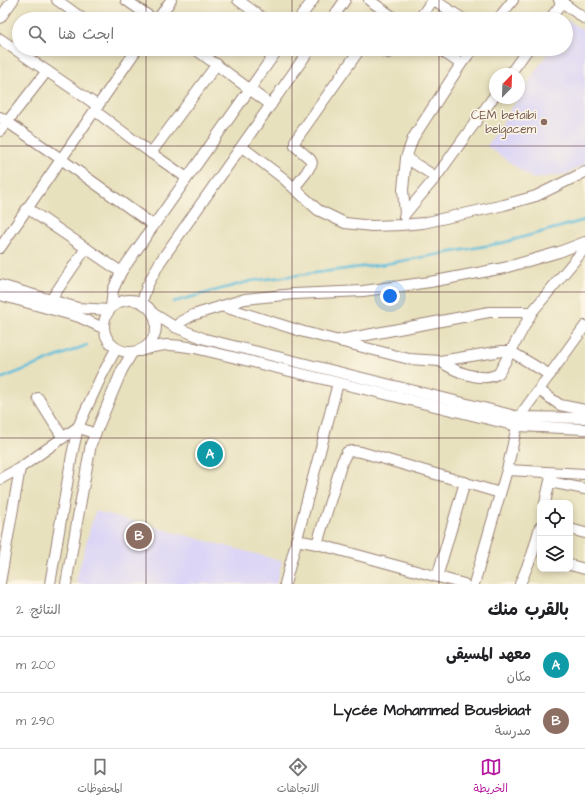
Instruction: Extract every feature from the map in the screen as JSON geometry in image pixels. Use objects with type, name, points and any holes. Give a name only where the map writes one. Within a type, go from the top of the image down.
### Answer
[{"type":"street","points":[[0,18],[13,0]]},
{"type":"street","points":[[57,0],[73,12]]},
{"type":"street","points":[[126,0],[143,12]]},
{"type":"street","points":[[163,12],[171,0]]},
{"type":"street","points":[[238,0],[254,12]]},
{"type":"street","points":[[304,12],[313,0]]},
{"type":"street","points":[[337,12],[345,0]]},
{"type":"street","points":[[369,0],[386,12]]},
{"type":"street","points":[[424,12],[433,0],[452,12]]},
{"type":"street","points":[[504,12],[514,0]]},
{"type":"street","points":[[555,12],[562,1],[585,19]]},
{"type":"street","points":[[0,39],[12,47]]},
{"type":"street","points":[[25,56],[96,108],[151,153],[186,178]]},
{"type":"street","points":[[0,248],[96,108],[129,56]]},
{"type":"street","points":[[206,56],[271,105]]},
{"type":"street","points":[[273,56],[121,272],[113,290],[110,309],[104,320],[103,328],[109,343],[116,349],[124,352],[136,352],[166,344],[195,348],[338,383],[519,422],[585,429]]},
{"type":"street","points":[[142,302],[147,286],[160,262],[305,56]]},
{"type":"street","points":[[294,188],[312,163],[310,158],[295,146],[295,141],[355,56]]},
{"type":"street","points":[[449,56],[461,64]]},
{"type":"street","points":[[405,214],[403,190],[406,158],[413,138],[467,56]]},
{"type":"street","points":[[514,68],[523,56]]},
{"type":"street","points":[[151,153],[217,64]]},
{"type":"street","points":[[0,131],[3,119],[47,71]]},
{"type":"street","points":[[401,225],[405,214],[436,177],[489,103]]},
{"type":"street","points":[[3,119],[153,225]]},
{"type":"street","points":[[242,147],[268,166],[318,210],[345,223],[372,226],[423,223],[504,205],[536,196],[585,172]]},
{"type":"street","points":[[406,158],[436,177]]},
{"type":"street","points":[[27,208],[121,272]]},
{"type":"street","points":[[175,327],[193,315],[245,299],[266,296],[363,291],[430,282],[504,268],[559,252],[585,242]]},
{"type":"street","points":[[50,301],[86,248]]},
{"type":"street","points":[[440,361],[457,372],[488,378],[498,373],[532,312],[585,248]]},
{"type":"street","points":[[0,285],[50,301],[78,308],[110,309],[118,302],[134,300],[142,302],[149,307],[154,314],[156,322],[156,331],[153,339],[148,346],[136,352],[122,370],[91,444],[66,584]]},
{"type":"street","points":[[0,295],[79,317],[103,328]]},
{"type":"street","points":[[222,306],[304,332],[409,359],[440,361],[510,351],[550,375]]},
{"type":"street","points":[[336,340],[489,312],[532,312]]},
{"type":"street","points":[[154,314],[175,327],[205,338],[519,422],[584,411]]},
{"type":"street","points":[[474,584],[519,422],[539,390],[585,326]]},
{"type":"street","points":[[50,584],[78,426],[103,372],[116,349]]},
{"type":"street","points":[[285,584],[338,383]]},
{"type":"street","points":[[539,390],[560,405],[584,411]]},
{"type":"street","points":[[38,398],[63,438]]},
{"type":"street","points":[[78,426],[95,434]]},
{"type":"street","points":[[0,479],[20,468],[78,426]]},
{"type":"street","points":[[317,544],[342,462],[347,452],[361,452],[500,492]]},
{"type":"street","points":[[0,583],[20,468]]},
{"type":"street","points":[[506,470],[551,477],[585,489]]},
{"type":"street","points":[[551,477],[585,474]]},
{"type":"street","points":[[547,500],[551,477]]},
{"type":"street","points":[[437,577],[465,482]]},
{"type":"street","points":[[573,530],[585,533]]},
{"type":"street","points":[[520,584],[536,556],[539,536]]},
{"type":"street","points":[[296,540],[317,544],[464,584]]},
{"type":"street","points":[[573,566],[585,569]]},
{"type":"shaded area","name":"CEM betaibi belgacem","points":[[573,24],[585,32],[585,164],[566,174],[533,179],[487,146],[514,104],[525,104],[525,87],[545,56],[573,56]]},
{"type":"shaded area","points":[[95,511],[282,561],[276,584],[79,584],[76,580]]},
{"type":"waterway","points":[[173,302],[251,281],[385,264],[502,243],[585,220]]},
{"type":"waterway","points":[[0,379],[87,345]]},
{"type":"place","name":"CEM betaibi belgacem","points":[[544,122]]},
{"type":"place","name":"معهد المسيقى","points":[[210,454]]},
{"type":"place","name":"Lycée Mohammed Bousbiaat","points":[[139,536]]}]
